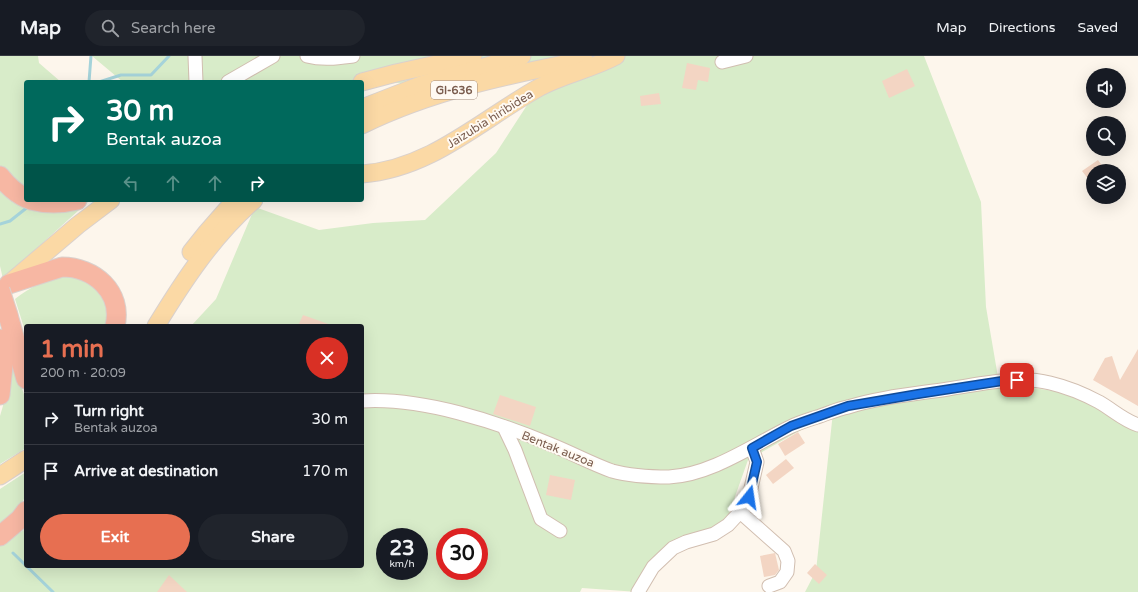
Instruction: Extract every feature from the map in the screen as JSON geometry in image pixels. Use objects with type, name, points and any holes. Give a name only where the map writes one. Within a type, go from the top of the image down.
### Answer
[{"type":"highway","points":[[0,176],[6,184],[24,197]]},
{"type":"highway","points":[[42,202],[69,202]]},
{"type":"highway","points":[[24,372],[8,314],[3,289],[62,267],[75,268],[88,272],[102,282],[112,297],[116,314],[115,324]]},
{"type":"highway","points":[[8,314],[24,342]]},
{"type":"highway","points":[[0,339],[3,366],[0,395]]},
{"type":"highway","points":[[0,536],[20,520],[24,515]]},
{"type":"main road","points":[[364,81],[403,71],[473,56]]},
{"type":"main road","name":"GI-636","points":[[364,107],[421,84],[522,56]]},
{"type":"main road","name":"GI-636","points":[[364,124],[401,108],[449,91],[550,67],[606,56]]},
{"type":"main road","name":"Jaizubia hiribidea","points":[[364,174],[389,170],[413,163],[436,152],[542,86],[564,76],[602,64],[616,56]]},
{"type":"main road","points":[[3,289],[78,225],[108,202]]},
{"type":"main road","points":[[44,254],[120,202]]},
{"type":"main road","points":[[149,324],[176,274],[191,252],[233,202]]},
{"type":"main road","points":[[157,324],[184,280],[199,259],[232,221],[252,202]]},
{"type":"main road","points":[[0,476],[24,460]]},
{"type":"street","points":[[195,56],[196,80]]},
{"type":"street","points":[[231,80],[273,56]]},
{"type":"street","points":[[307,56],[317,59],[353,56]]},
{"type":"street","points":[[722,62],[746,56]]},
{"type":"street","name":"Bentak auzoa","points":[[364,401],[376,400],[461,413],[552,444],[614,471],[643,476],[671,477],[697,471],[728,460],[791,426],[848,406],[1002,381],[1031,379],[1052,383],[1100,403],[1125,420],[1138,425]]},
{"type":"street","points":[[504,427],[515,450],[541,519],[560,531]]},
{"type":"street","points":[[638,592],[654,567],[673,548],[686,542],[714,534],[728,526],[740,512],[749,497],[757,462],[752,448]]},
{"type":"street","points":[[740,512],[784,550],[788,561],[787,572],[780,582],[769,586]]},
{"type":"green space","points":[[0,56],[38,56],[39,63],[59,80],[24,80],[24,202],[88,202],[3,279],[0,266]]},
{"type":"green space","points":[[92,56],[924,56],[981,202],[986,307],[999,383],[1082,395],[1138,423],[1138,592],[805,592],[816,571],[833,412],[748,460],[721,536],[680,548],[638,592],[582,588],[580,592],[0,592],[0,543],[24,530],[24,568],[364,568],[364,324],[193,324],[216,299],[255,207],[319,230],[373,223],[425,220],[496,153],[544,79],[364,84],[364,80],[121,80]]},
{"type":"green space","points":[[65,275],[97,285],[109,312],[107,324],[24,324],[24,328],[15,299],[38,284]]},
{"type":"green space","points":[[10,350],[24,395],[24,449],[0,464],[0,416],[5,399]]},
{"type":"green space","points":[[24,473],[24,499],[12,517],[0,527],[0,489]]},
{"type":"building","points":[[687,63],[710,68],[708,82],[698,80],[696,90],[682,88]]},
{"type":"building","points":[[907,69],[915,86],[889,98],[882,81]]},
{"type":"building","points":[[659,93],[661,104],[641,106],[640,96]]},
{"type":"building","points":[[1098,160],[1101,164],[1092,164]]},
{"type":"building","points":[[1086,168],[1086,176],[1082,171]]},
{"type":"building","points":[[303,315],[328,324],[299,324]]},
{"type":"building","points":[[1138,349],[1138,406],[1093,380],[1105,358],[1112,356],[1120,380]]},
{"type":"building","points":[[500,395],[536,407],[530,426],[493,414]]},
{"type":"building","points":[[798,432],[805,443],[785,456],[778,444]]},
{"type":"building","points":[[786,459],[794,468],[773,484],[766,475]]},
{"type":"building","points":[[550,475],[575,480],[571,500],[546,495]]},
{"type":"building","points":[[775,553],[779,570],[775,575],[764,577],[760,556]]},
{"type":"building","points":[[815,564],[827,575],[819,584],[807,573]]},
{"type":"building","points":[[169,575],[187,592],[157,592]]},
{"type":"waterway","points":[[89,80],[91,56]]},
{"type":"waterway","points":[[105,80],[121,75],[151,75],[169,56]]},
{"type":"waterway","points":[[0,224],[10,221],[29,206]]},
{"type":"waterway","points":[[13,553],[24,564]]},
{"type":"waterway","points":[[28,568],[53,592]]},
{"type":"route","points":[[749,497],[757,462],[752,448],[791,426],[848,406],[891,398],[1017,380]]}]
